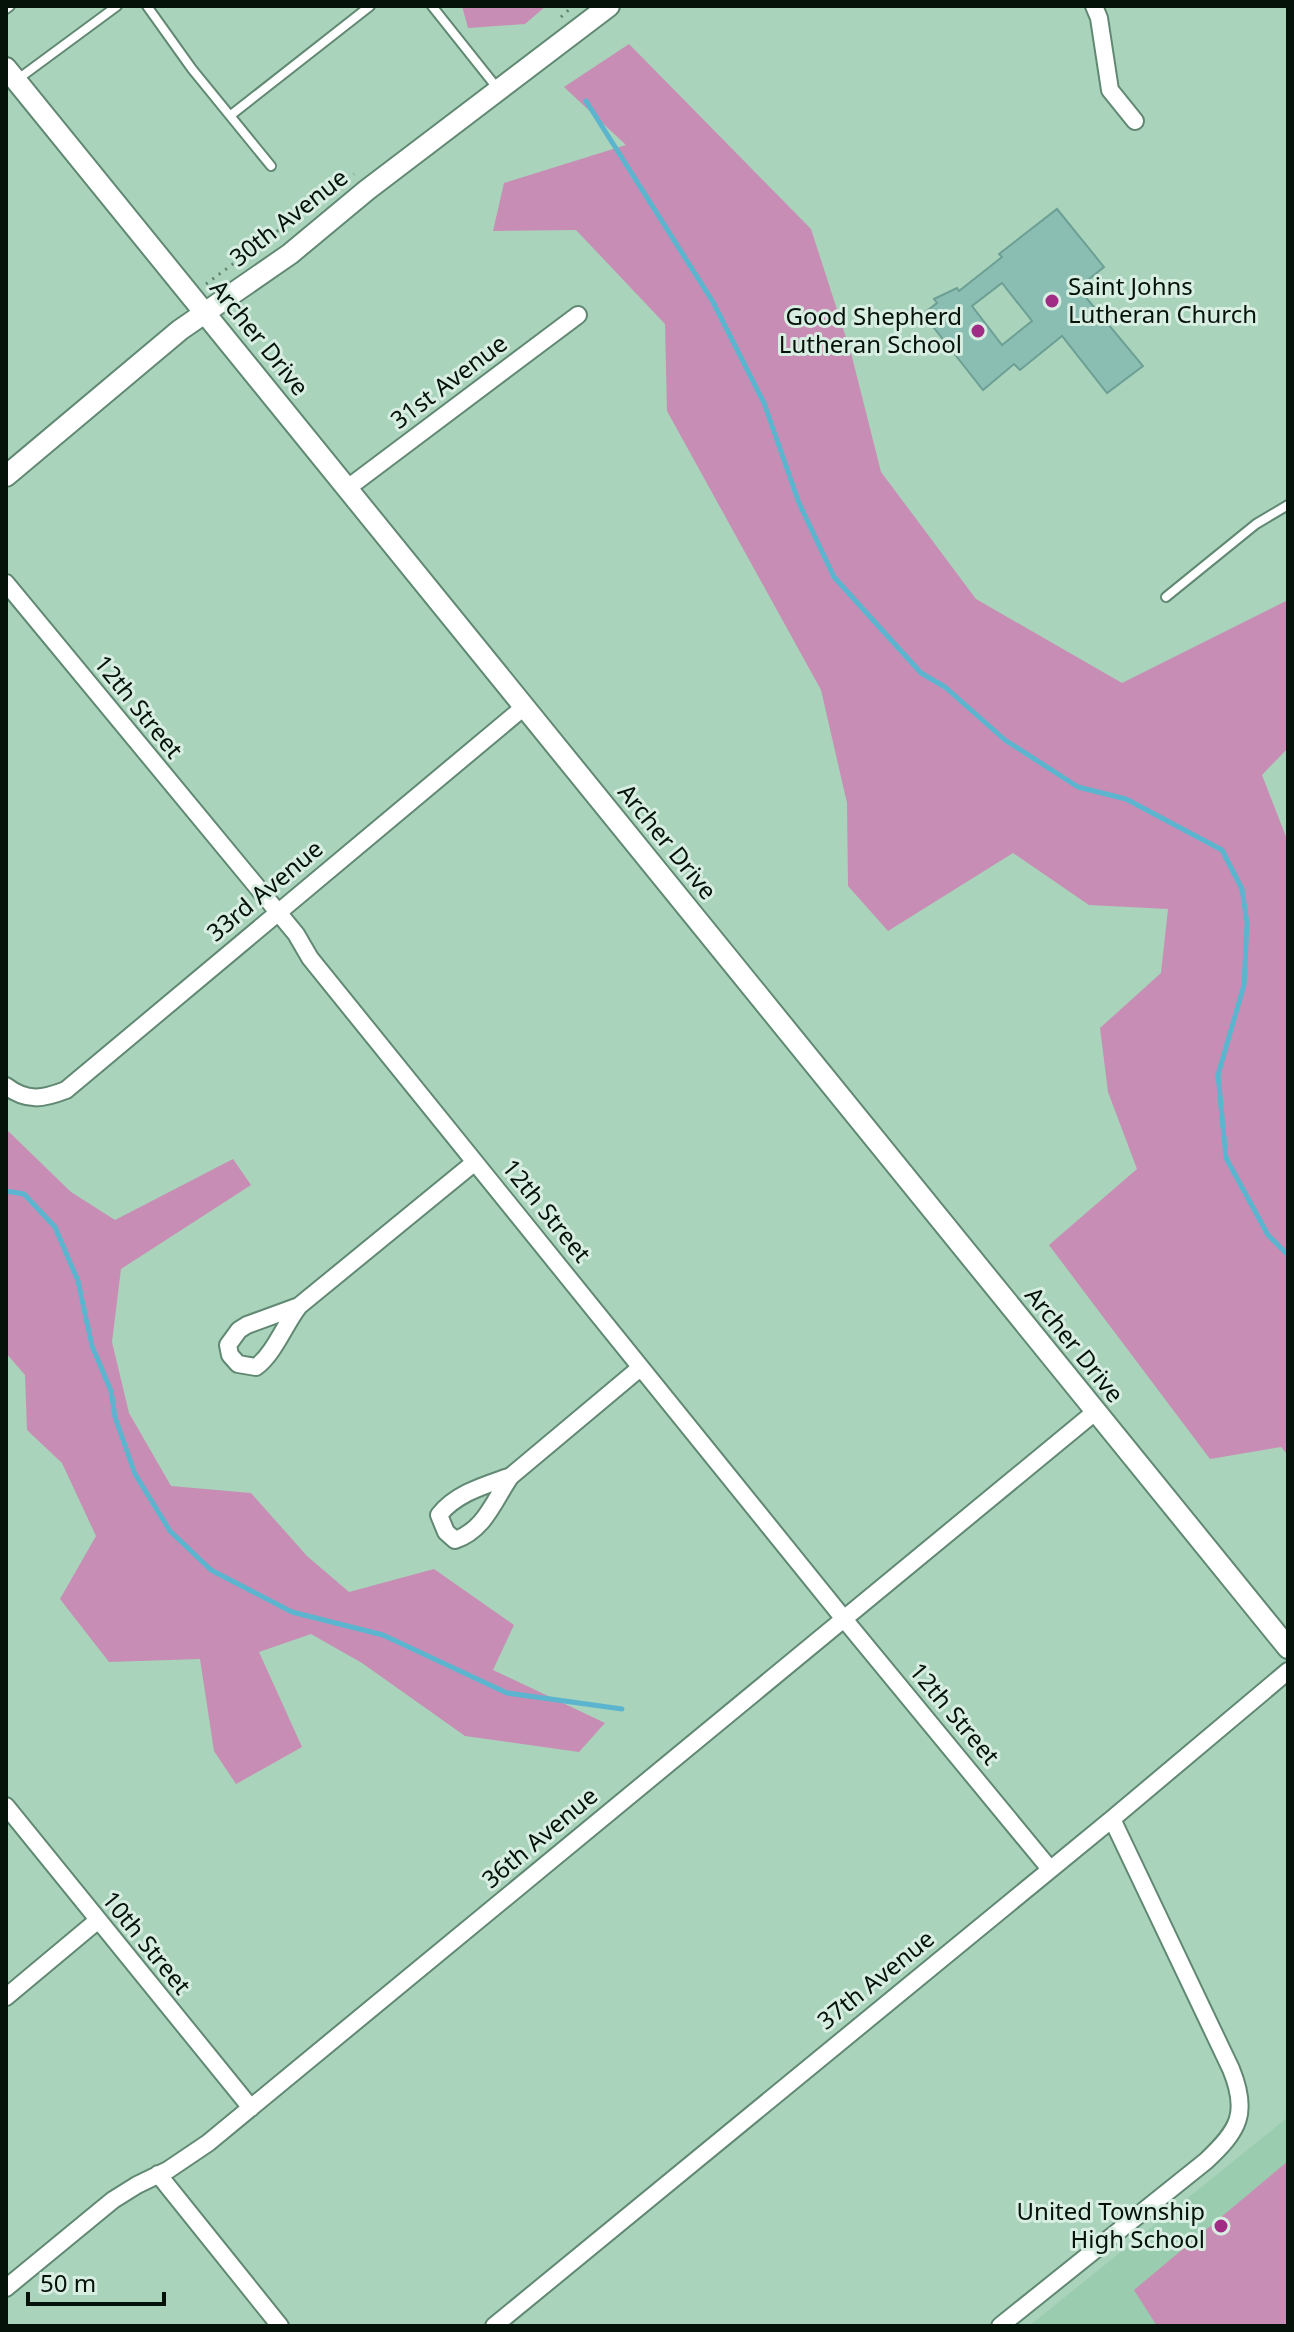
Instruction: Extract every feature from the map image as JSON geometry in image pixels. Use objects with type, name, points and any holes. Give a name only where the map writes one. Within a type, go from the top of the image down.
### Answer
[{"type":"street","name":"30th Avenue","points":[[6,476],[180,330],[290,254],[367,190],[609,6]]},
{"type":"street","points":[[1094,6],[1099,18],[1110,90],[1135,121]]},
{"type":"street","name":"Archer Drive","points":[[12,74],[1288,1648]]},
{"type":"street","name":"31st Avenue","points":[[349,487],[578,315]]},
{"type":"street","name":"12th Street","points":[[6,583],[277,912],[310,958],[640,1368],[1050,1869]]},
{"type":"street","name":"33rd Avenue","points":[[6,1086],[16,1094],[30,1098],[66,1090],[524,707]]},
{"type":"street","points":[[299,1306],[475,1162]]},
{"type":"street","points":[[511,1476],[463,1495],[445,1508],[439,1515],[446,1532],[455,1540],[467,1536],[489,1513],[496,1496],[511,1476],[640,1368]]},
{"type":"street","name":"36th Avenue","points":[[6,2288],[93,2215],[208,2143],[1095,1412]]},
{"type":"street","name":"37th Avenue","points":[[494,2326],[1288,1671]]},
{"type":"street","name":"10th Street","points":[[6,1806],[251,2108]]},
{"type":"street","points":[[1000,2326],[1206,2161],[1235,2130],[1240,2115],[1239,2089],[1231,2069],[1112,1819]]},
{"type":"street","points":[[6,1997],[97,1921]]},
{"type":"street","points":[[158,2174],[280,2326]]},
{"type":"lane","points":[[12,74],[117,6]]},
{"type":"lane","points":[[147,6],[192,69],[271,166]]},
{"type":"lane","points":[[231,115],[370,6]]},
{"type":"lane","points":[[432,6],[498,89]]},
{"type":"lane","points":[[1166,597],[1256,524],[1288,505]]},
{"type":"shaded area","points":[[462,6],[546,6],[525,24],[468,28]]},
{"type":"shaded area","points":[[629,44],[811,229],[851,353],[881,472],[976,599],[1122,683],[1288,600],[1288,748],[1262,775],[1288,842],[1288,1455],[1281,1447],[1210,1459],[1049,1245],[1137,1169],[1108,1092],[1100,1028],[1161,973],[1168,909],[1089,905],[1013,853],[888,931],[848,886],[847,803],[821,690],[667,411],[665,324],[576,230],[493,231],[504,183],[626,145],[564,87]]},
{"type":"shaded area","points":[[6,1129],[71,1192],[115,1220],[233,1159],[251,1185],[121,1269],[112,1342],[129,1413],[171,1486],[251,1493],[307,1556],[349,1592],[434,1569],[514,1625],[493,1670],[605,1723],[579,1752],[465,1736],[362,1663],[311,1634],[259,1652],[302,1747],[236,1784],[214,1751],[200,1659],[109,1662],[60,1599],[96,1536],[62,1463],[27,1430],[25,1375],[6,1353]]},
{"type":"shaded area","name":"United Township High School","points":[[1288,2117],[1288,2326],[1029,2326]]},
{"type":"shaded area","points":[[1288,2161],[1288,2326],[1157,2326],[1134,2290]]},
{"type":"building","name":"Saint Johns Lutheran Church","points":[[1057,209],[1104,267],[1078,288],[1143,366],[1107,393],[1062,336],[1020,370],[1014,364],[983,390],[923,314],[937,303],[934,299],[957,288],[959,291],[1002,257],[999,254]],"holes":[[[1002,283],[1032,321],[1002,345],[972,306]]]},
{"type":"waterway","points":[[586,101],[713,302],[764,403],[799,503],[834,577],[921,673],[945,687],[1005,740],[1078,787],[1126,799],[1222,850],[1242,889],[1247,923],[1244,985],[1218,1075],[1226,1158],[1268,1235],[1288,1255]]},
{"type":"waterway","points":[[6,1191],[24,1194],[55,1227],[78,1281],[92,1346],[111,1391],[115,1417],[135,1474],[170,1531],[211,1570],[292,1612],[383,1635],[507,1693],[622,1709]]},
{"type":"place","name":"Saint Johns Lutheran Church","points":[[1052,301]]},
{"type":"place","name":"Good Shepherd Lutheran School","points":[[978,331]]},
{"type":"place","name":"United Township High School","points":[[1221,2226]]}]
